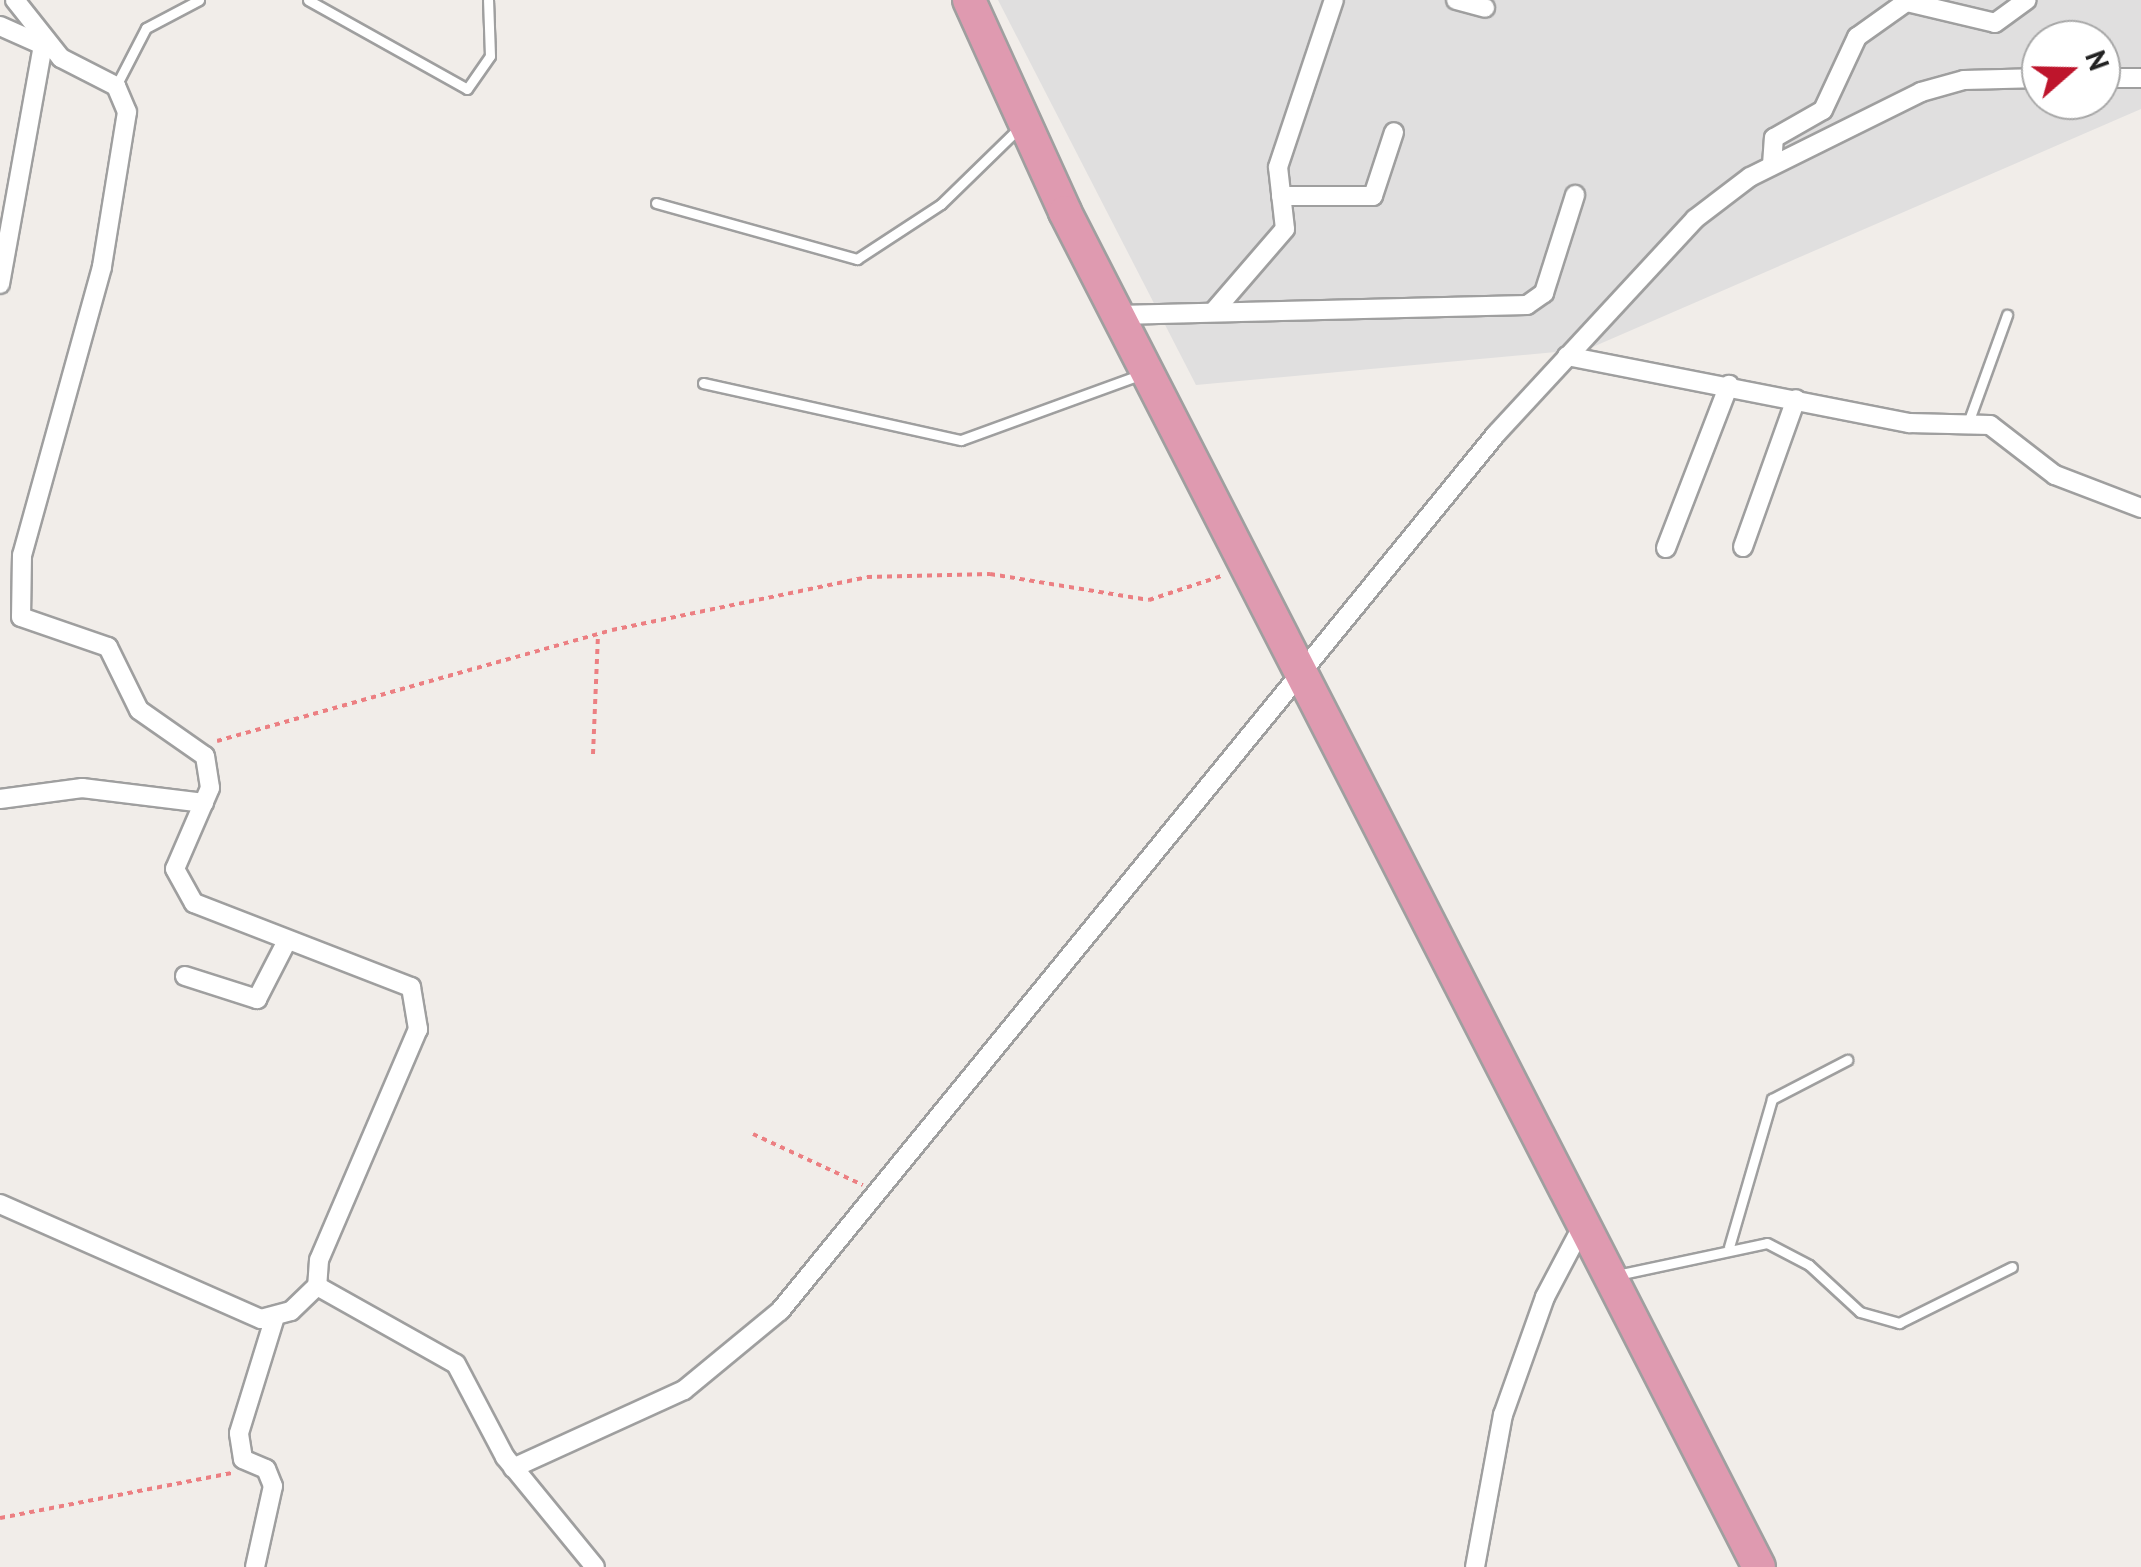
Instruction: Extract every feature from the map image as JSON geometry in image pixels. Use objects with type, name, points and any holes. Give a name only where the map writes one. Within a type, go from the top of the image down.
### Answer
[{"type":"highway","points":[[969,0],[1022,125],[1759,1567]]},
{"type":"street","points":[[0,284],[47,47],[15,0]]},
{"type":"street","points":[[1216,310],[1280,244],[1281,157],[1334,0]]},
{"type":"street","points":[[1456,0],[1485,8]]},
{"type":"street","points":[[1771,159],[1774,138],[1829,102],[1857,37],[1908,1],[1995,23],[2027,0]]},
{"type":"street","points":[[0,26],[116,86],[127,112],[102,266],[22,555],[18,606],[30,625],[108,647],[139,710],[198,746],[210,770],[204,803],[178,854],[178,884],[194,903],[410,987],[420,1014],[317,1286],[274,1320],[239,1432],[272,1494],[255,1567]]},
{"type":"street","points":[[505,1455],[652,1408],[760,1332],[1295,661],[1695,219],[1771,159],[1944,85],[2021,79]]},
{"type":"street","points":[[1281,196],[1373,196],[1394,132]]},
{"type":"street","points":[[1118,315],[1527,305],[1544,294],[1574,195]]},
{"type":"street","points":[[1567,356],[1909,422],[1969,420],[2005,432],[2055,474],[2141,508]]},
{"type":"street","points":[[1666,548],[1729,385]]},
{"type":"street","points":[[1743,547],[1796,400]]},
{"type":"street","points":[[0,799],[82,788],[204,803]]},
{"type":"street","points":[[185,976],[257,998],[287,941]]},
{"type":"street","points":[[0,1204],[274,1320]]},
{"type":"street","points":[[1475,1567],[1503,1415],[1545,1297],[1583,1225]]},
{"type":"street","points":[[317,1286],[456,1364],[505,1455],[594,1567]]},
{"type":"lane","points":[[116,86],[146,28],[199,0]]},
{"type":"lane","points":[[308,0],[466,88],[490,56],[488,0]]},
{"type":"lane","points":[[656,204],[856,259],[919,221],[1022,125]]},
{"type":"lane","points":[[1969,420],[2007,315]]},
{"type":"lane","points":[[703,383],[961,440],[1147,372]]},
{"type":"lane","points":[[1729,1247],[1772,1099],[1848,1060]]},
{"type":"lane","points":[[1610,1276],[1729,1247],[1785,1249],[1886,1323],[1916,1318],[2012,1267]]},
{"type":"path","points":[[198,746],[598,634],[895,574],[990,574],[1149,600],[1244,565]]},
{"type":"path","points":[[593,754],[598,634]]},
{"type":"path","points":[[754,1134],[853,1180]]},
{"type":"path","points":[[0,1518],[203,1483],[258,1467]]},
{"type":"shaded area","points":[[998,0],[2141,0],[2141,109],[2121,118],[2121,20],[2021,20],[2021,120],[2116,120],[1588,349],[1196,385]]}]
